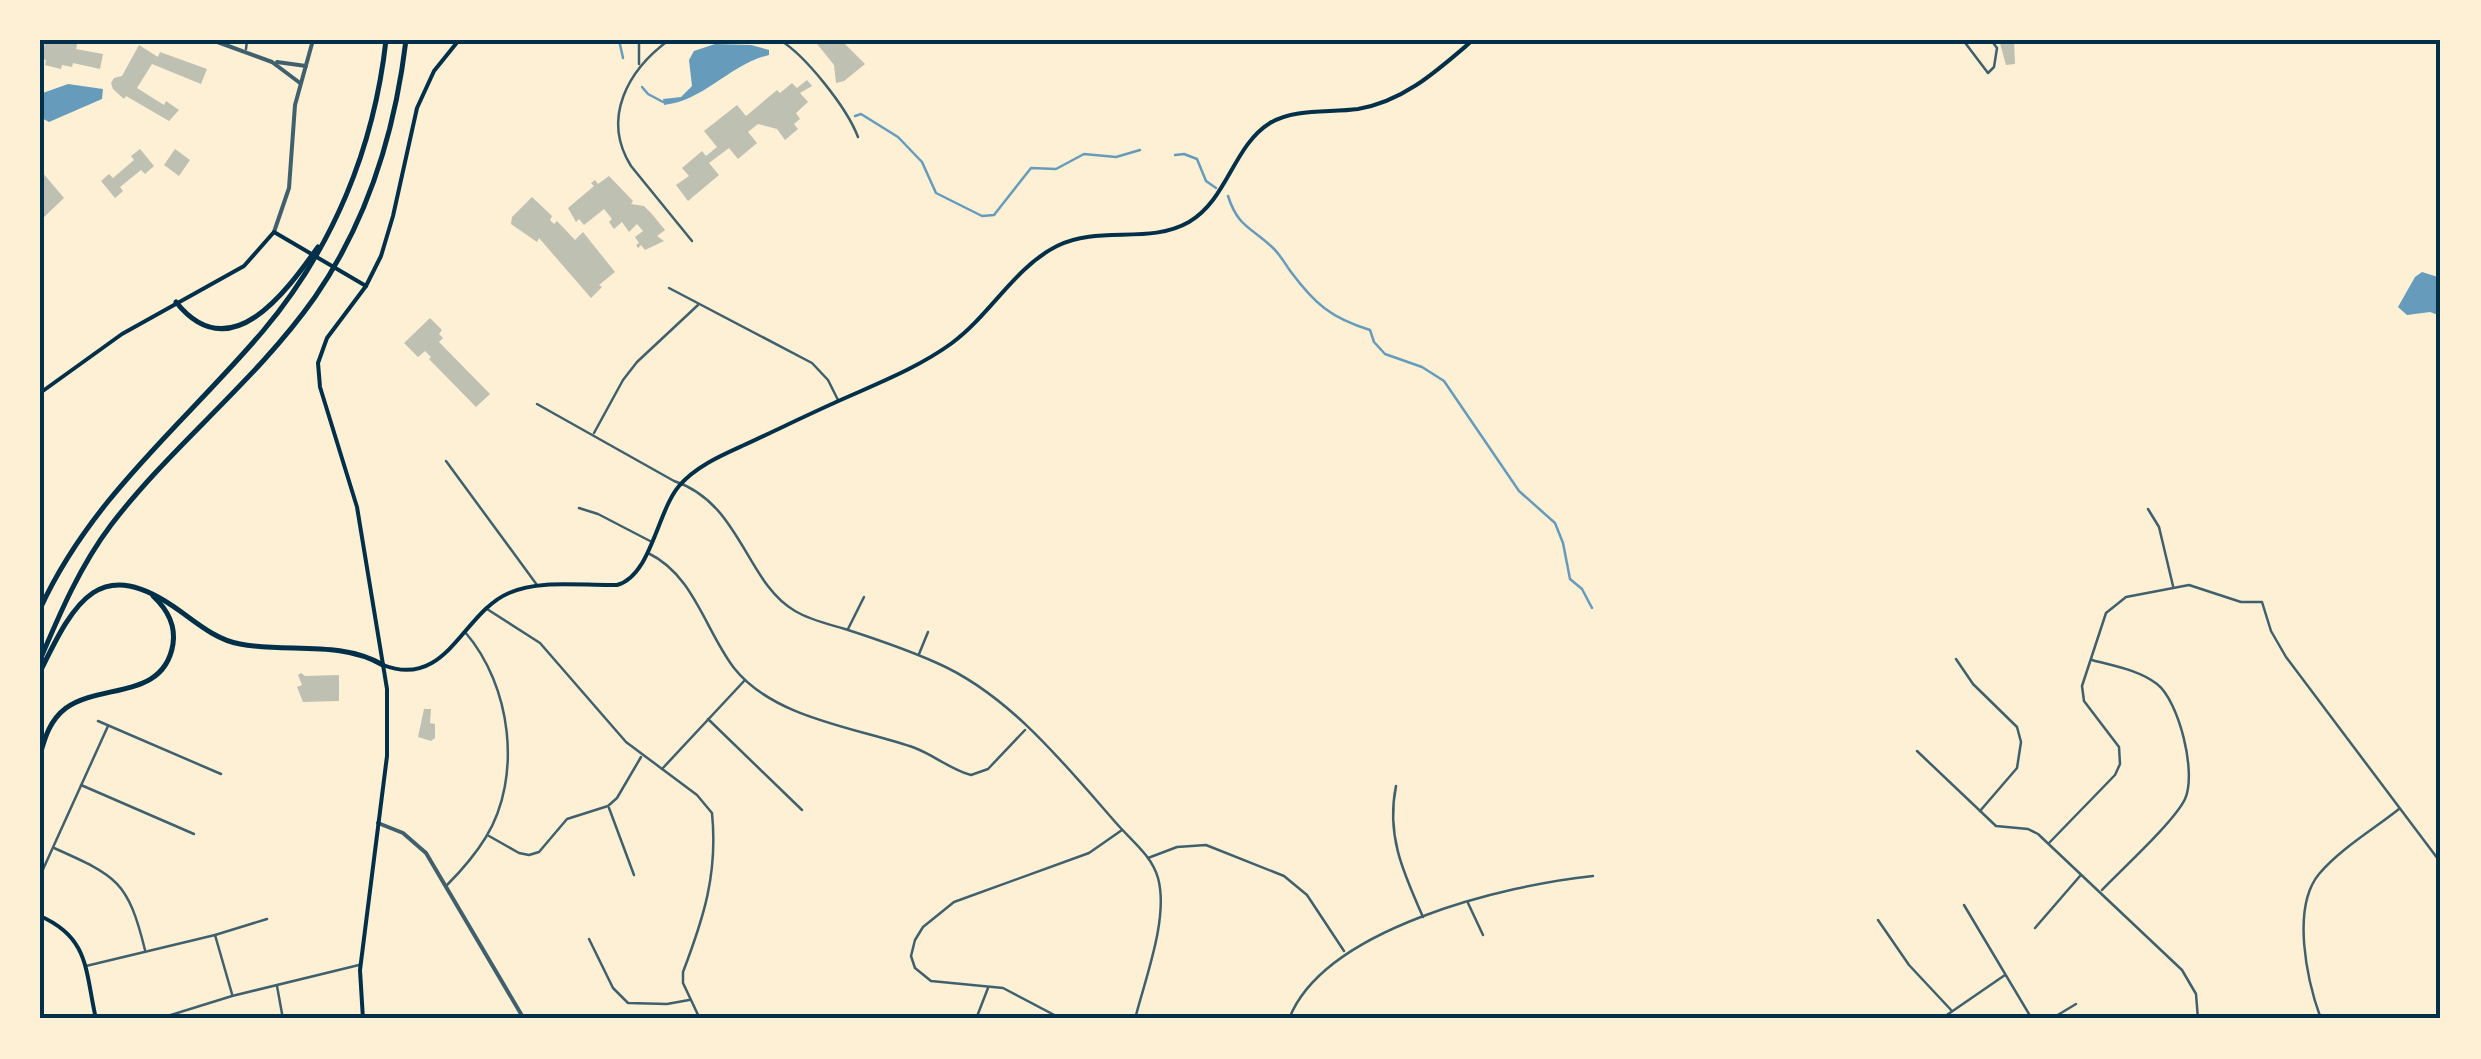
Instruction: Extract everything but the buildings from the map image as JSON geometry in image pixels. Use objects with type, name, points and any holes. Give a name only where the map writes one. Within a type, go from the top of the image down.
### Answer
[{"type":"highway","points":[[40,609],[92,518],[276,314],[312,263],[334,224],[366,142],[386,40]]},
{"type":"highway","points":[[40,660],[68,596],[101,539],[142,489],[276,345],[329,274],[379,168],[396,104],[406,40]]},
{"type":"highway","points":[[176,302],[191,319],[204,326],[221,328],[249,322],[289,288],[334,224]]},
{"type":"highway","points":[[40,755],[50,726],[67,708],[147,682],[160,672],[169,656],[173,639],[169,615],[152,594],[128,584]]},
{"type":"highway","points":[[40,672],[74,610],[98,590],[128,584],[153,592],[234,643],[346,652],[367,656],[383,665]]},
{"type":"main road","points":[[363,1019],[360,964],[388,733],[383,665],[358,506],[318,371],[327,338],[366,286],[388,236],[417,108],[435,70],[459,40]]},
{"type":"main road","points":[[383,665],[399,670],[430,665],[444,656],[485,608],[506,594],[538,586],[621,584],[636,573],[681,483],[711,461],[900,373],[948,346],[1020,274],[1051,249],[1084,236],[1156,233],[1190,222],[1216,197],[1253,138],[1268,124],[1289,115],[1357,109],[1393,98],[1428,78],[1473,40]]},
{"type":"main road","points":[[40,393],[106,345],[244,266],[274,232],[366,286]]},
{"type":"main road","points":[[40,916],[73,936],[96,1019]]},
{"type":"street","points":[[212,40],[272,62],[300,83]]},
{"type":"street","points":[[246,51],[247,40]]},
{"type":"street","points":[[274,232],[289,188],[294,115],[313,40]]},
{"type":"street","points":[[639,40],[638,65],[619,106],[623,152],[692,241]]},
{"type":"street","points":[[638,65],[669,40]]},
{"type":"street","points":[[780,40],[800,57],[848,116],[858,137]]},
{"type":"street","points":[[1963,40],[1988,73],[1994,68],[1997,48],[1991,40]]},
{"type":"street","points":[[272,62],[306,66]]},
{"type":"street","points":[[669,288],[812,363],[828,380],[839,401]]},
{"type":"street","points":[[594,434],[637,362],[699,304]]},
{"type":"street","points":[[536,404],[689,485],[734,528],[781,601],[811,619],[958,673],[1027,728],[1148,858],[1158,879],[1160,918],[1135,1019]]},
{"type":"street","points":[[446,461],[538,586]]},
{"type":"street","points":[[579,508],[651,542]]},
{"type":"street","points":[[2148,509],[2158,527],[2174,588]]},
{"type":"street","points":[[647,552],[674,569],[712,634],[745,680],[816,719],[914,748],[970,774],[988,770],[1027,728]]},
{"type":"street","points":[[2049,844],[2115,775],[2120,764],[2120,747],[2084,701],[2082,686],[2106,613],[2126,597],[2201,587],[2241,602],[2262,602],[2271,631],[2286,657],[2441,863]]},
{"type":"street","points":[[848,630],[864,597]]},
{"type":"street","points":[[485,608],[540,644],[641,756],[698,795],[712,812],[712,867],[706,910],[682,983],[700,1019]]},
{"type":"street","points":[[446,886],[488,835],[498,810],[508,762],[504,711],[482,654],[465,632]]},
{"type":"street","points":[[918,656],[928,632]]},
{"type":"street","points":[[1956,659],[1973,684],[2017,726],[2021,742],[2016,768],[1979,812]]},
{"type":"street","points":[[2090,660],[2128,670],[2158,684],[2166,694],[2190,758],[2185,799],[2100,892]]},
{"type":"street","points":[[661,770],[745,680]]},
{"type":"street","points":[[708,719],[802,810]]},
{"type":"street","points":[[98,721],[221,774]]},
{"type":"street","points":[[40,876],[108,726]]},
{"type":"street","points":[[1917,751],[1996,826],[2028,829],[2100,892],[2192,982],[2199,1004],[2198,1019]]},
{"type":"street","points":[[488,835],[528,855],[539,852],[567,819],[608,806],[621,792],[641,756]]},
{"type":"street","points":[[80,785],[194,834]]},
{"type":"street","points":[[1396,786],[1391,809],[1394,843],[1424,918]]},
{"type":"street","points":[[608,806],[634,875]]},
{"type":"street","points":[[2321,1019],[2311,991],[2304,924],[2310,888],[2320,872],[2400,808]]},
{"type":"street","points":[[378,823],[396,829],[416,843],[446,886],[524,1019]]},
{"type":"street","points":[[1062,1019],[1015,992],[989,984],[931,981],[921,976],[912,956],[914,940],[923,926],[954,902],[1089,853],[1122,830]]},
{"type":"street","points":[[1148,858],[1178,847],[1206,844],[1284,876],[1307,895],[1345,953]]},
{"type":"street","points":[[52,848],[97,867],[119,884],[135,910],[145,950]]},
{"type":"street","points":[[2036,928],[2081,875]]},
{"type":"street","points":[[1289,1019],[1302,996],[1345,953],[1378,935],[1522,884],[1593,876]]},
{"type":"street","points":[[1468,902],[1483,935]]},
{"type":"street","points":[[1964,905],[2032,1019]]},
{"type":"street","points":[[84,966],[215,935],[267,918]]},
{"type":"street","points":[[1878,920],[1909,965],[1952,1011]]},
{"type":"street","points":[[215,935],[232,996]]},
{"type":"street","points":[[589,939],[613,988],[628,1003],[690,1000]]},
{"type":"street","points":[[158,1019],[360,964]]},
{"type":"street","points":[[1941,1019],[2005,975]]},
{"type":"street","points":[[976,1019],[989,984]]},
{"type":"street","points":[[278,986],[283,1019]]},
{"type":"street","points":[[2051,1019],[2076,1004]]},
{"type":"street","points":[[182,1012],[184,1019]]},
{"type":"water","points":[[715,44],[751,45],[769,50],[769,55],[742,66],[692,97],[664,105],[663,99],[681,97],[692,86],[689,60],[694,51]]},
{"type":"water","points":[[68,84],[103,89],[102,99],[49,122],[40,117],[40,94]]},
{"type":"water","points":[[2422,272],[2441,278],[2441,316],[2430,312],[2407,315],[2398,307]]},
{"type":"waterway","points":[[619,40],[623,58]]},
{"type":"waterway","points":[[642,87],[663,102]]},
{"type":"waterway","points":[[855,116],[861,114],[898,137],[922,162],[936,193],[982,216],[994,215],[1031,168],[1056,169],[1084,154],[1116,157],[1140,150]]},
{"type":"waterway","points":[[1175,155],[1197,159],[1206,181],[1216,188]]},
{"type":"waterway","points":[[1228,196],[1241,220],[1275,250],[1316,301],[1334,315],[1370,330],[1385,354],[1422,367],[1444,381],[1519,491],[1555,523],[1570,579],[1582,589],[1592,608]]}]
